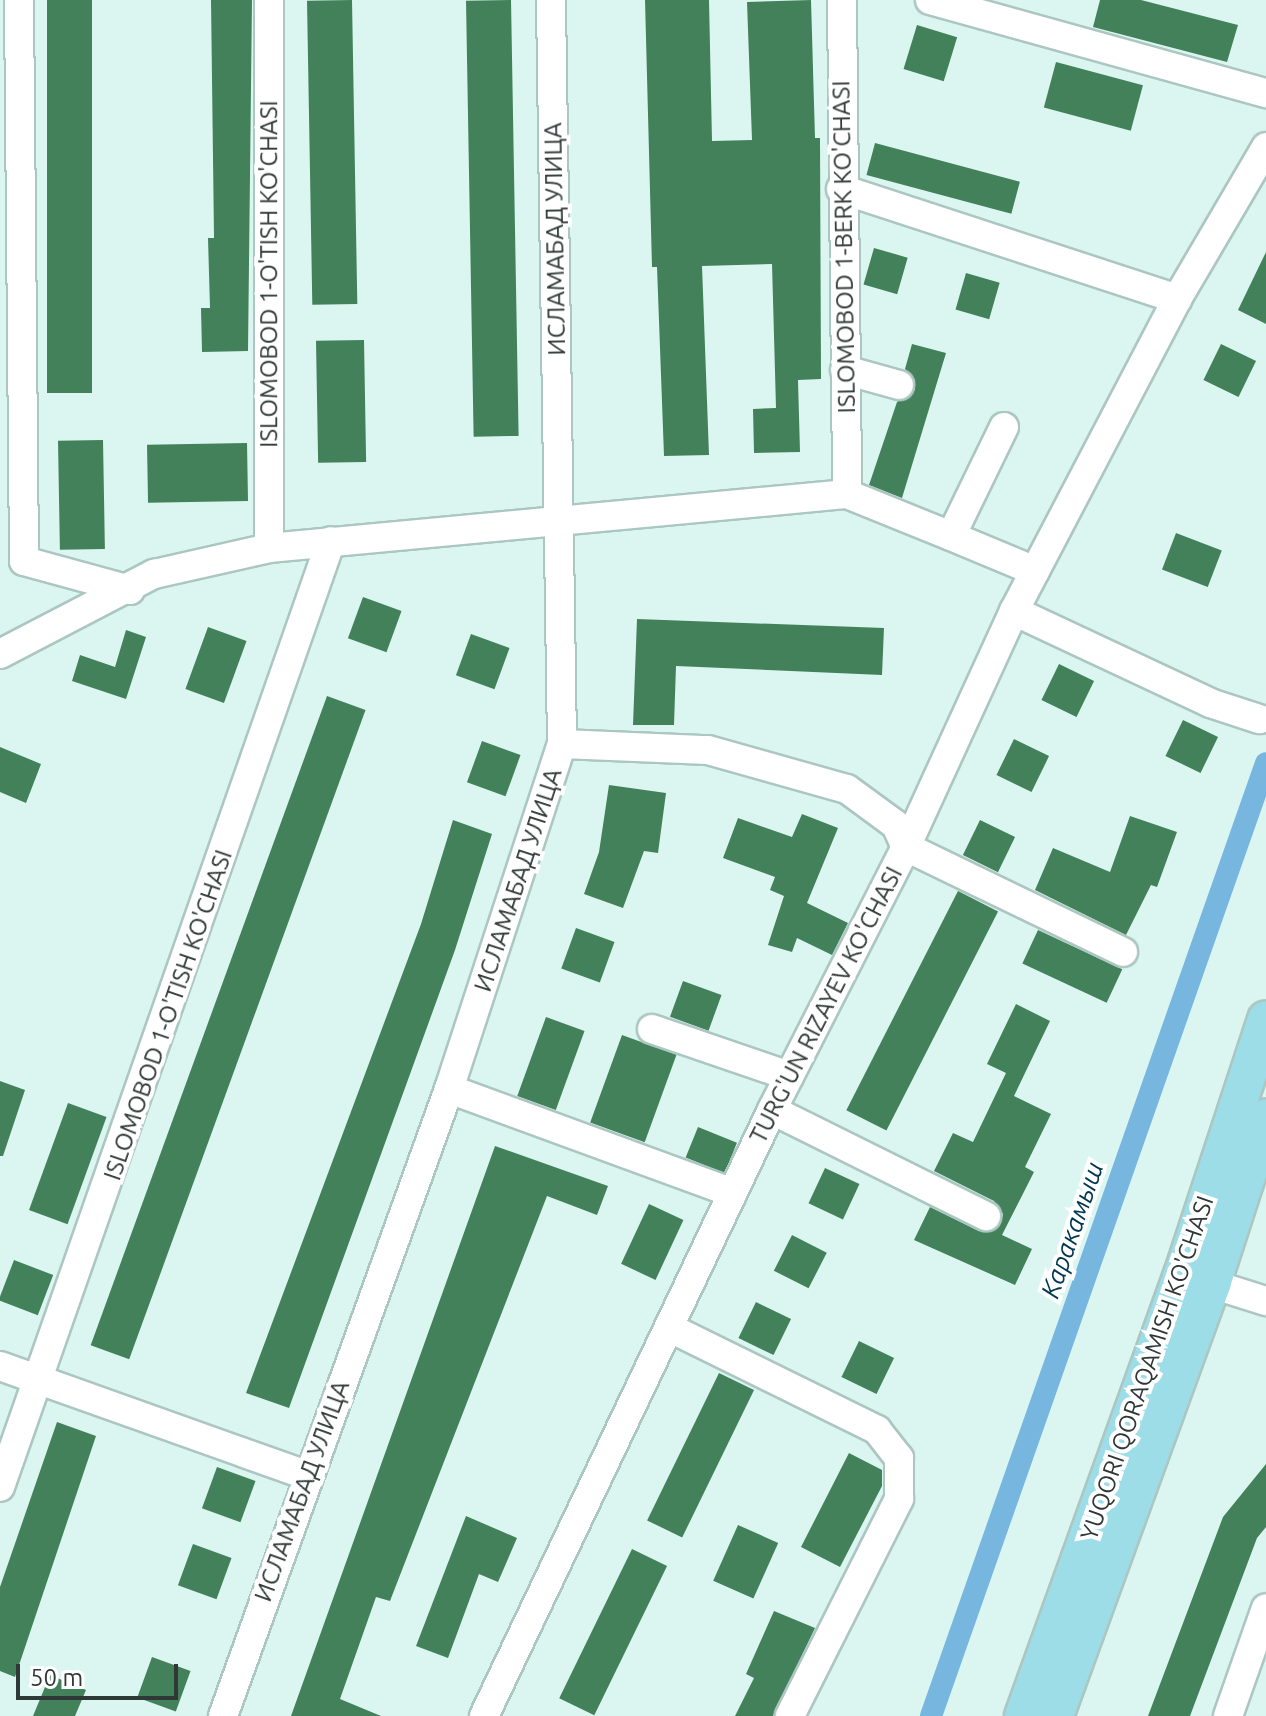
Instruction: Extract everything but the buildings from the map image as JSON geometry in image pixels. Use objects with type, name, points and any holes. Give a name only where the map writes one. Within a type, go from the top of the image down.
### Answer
[{"type":"main road","name":"YUQORI QORAQAMISH KO'CHASI","points":[[1023,1716],[1182,1275],[1266,1019]]},
{"type":"main road","name":"YUQORI QORAQAMISH KO'CHASI","points":[[1055,1716],[1212,1284],[1258,1172],[1266,1118]]},
{"type":"street","points":[[19,0],[24,561],[130,590]]},
{"type":"street","name":"ISLOMOBOD 1-O'TISH KO'CHASI","points":[[269,0],[269,548]]},
{"type":"street","name":"ИСЛАМАБАД УЛИЦА","points":[[223,1716],[306,1475],[449,1089],[562,744],[551,0]]},
{"type":"street","name":"ISLOMOBOD 1-BERK KO'CHASI","points":[[842,0],[841,189],[847,494]]},
{"type":"street","points":[[930,0],[1266,93]]},
{"type":"street","name":"TURG'UN RIZAYEV KO'CHASI","points":[[484,1716],[772,1110],[906,847],[1014,611],[1177,299],[1266,147]]},
{"type":"street","points":[[841,189],[1177,299]]},
{"type":"street","points":[[845,370],[899,385]]},
{"type":"street","points":[[951,536],[1004,427]]},
{"type":"street","points":[[0,654],[130,590],[154,574],[269,548],[847,494],[1035,571]]},
{"type":"street","name":"ISLOMOBOD 1-O'TISH KO'CHASI","points":[[2,1477],[41,1383],[331,541]]},
{"type":"street","points":[[1014,611],[1210,703],[1259,719]]},
{"type":"street","points":[[562,744],[708,750],[847,789],[896,825],[906,847],[1123,952]]},
{"type":"street","points":[[652,1029],[789,1076]]},
{"type":"street","points":[[449,1089],[733,1193]]},
{"type":"street","points":[[772,1110],[986,1216]]},
{"type":"street","points":[[1212,1284],[1266,1301]]},
{"type":"street","points":[[670,1328],[877,1430],[899,1458],[899,1499],[790,1716]]},
{"type":"street","points":[[0,1366],[306,1475]]},
{"type":"street","points":[[1228,1716],[1266,1608]]},
{"type":"waterway","name":"Каракамыш","points":[[931,1716],[1266,763]]}]
